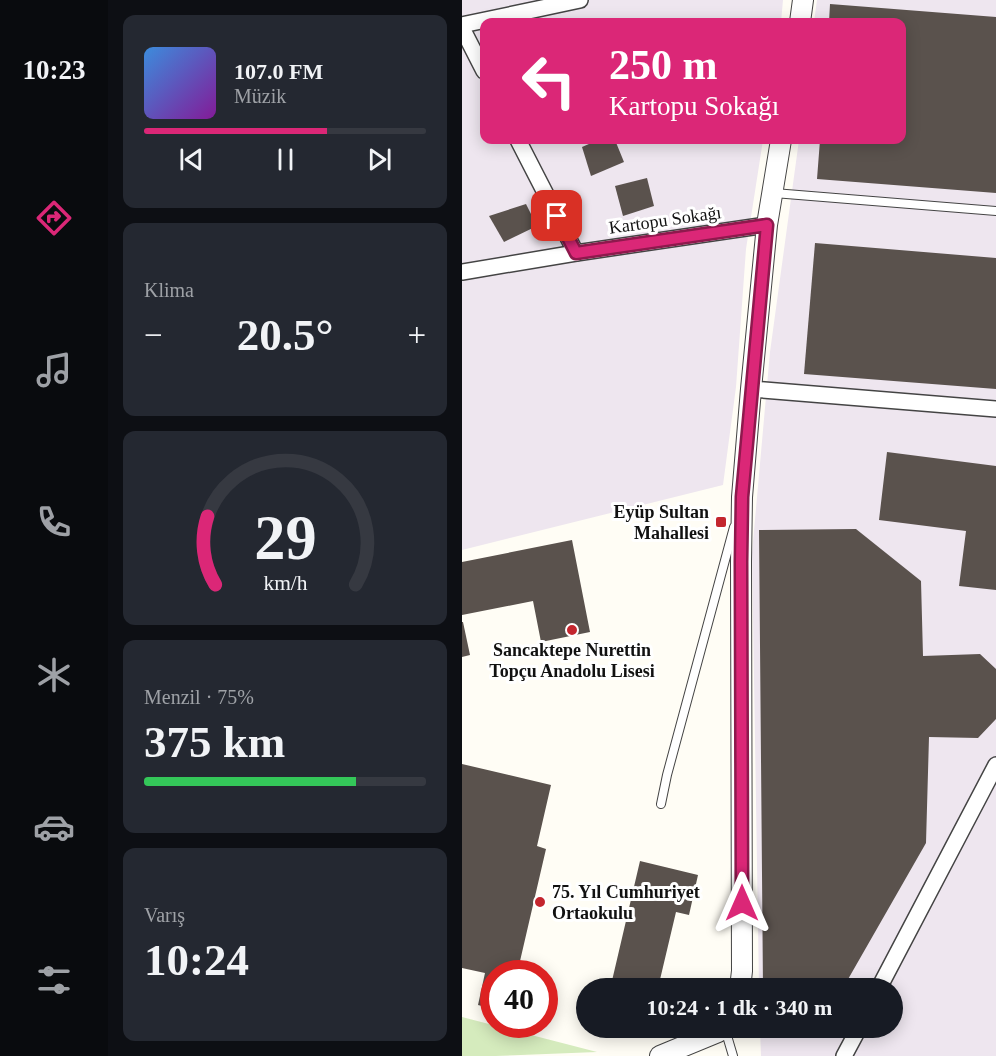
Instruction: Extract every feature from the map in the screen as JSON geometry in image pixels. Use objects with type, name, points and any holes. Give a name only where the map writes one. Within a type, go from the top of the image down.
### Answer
[{"type":"street","points":[[498,18],[580,0]]},
{"type":"street","points":[[801,18],[803,0]]},
{"type":"street","points":[[480,22],[462,26],[480,63]]},
{"type":"street","points":[[522,144],[576,253]]},
{"type":"street","points":[[741,978],[742,497],[767,225],[780,144]]},
{"type":"street","name":"Kartopu Sokağı","points":[[462,272],[767,225]]},
{"type":"street","points":[[751,389],[996,409]]},
{"type":"street","points":[[884,978],[996,765]]},
{"type":"street","points":[[660,1056],[704,1038]]},
{"type":"street","points":[[844,1056],[854,1038]]},
{"type":"lane","points":[[772,192],[996,211]]},
{"type":"lane","points":[[661,804],[742,497]]},
{"type":"lane","points":[[727,1038],[733,1056]]},
{"type":"shaded area","points":[[462,0],[783,0],[781,18],[480,18],[480,144],[762,144],[746,249],[736,387],[723,485],[462,550]]},
{"type":"shaded area","points":[[817,0],[996,0],[996,1056],[761,1056],[760,1038],[903,1038],[903,978],[759,978],[752,553],[770,352],[798,144],[906,144],[906,18],[815,18]]},
{"type":"green space","points":[[462,1017],[480,1022],[480,1038],[543,1038],[597,1052],[495,1056],[462,1056]]},
{"type":"building","points":[[830,4],[996,17],[996,193],[817,179],[820,144],[906,144],[906,18],[829,18]]},
{"type":"building","points":[[589,144],[617,144],[624,162],[591,176],[582,147]]},
{"type":"building","points":[[647,178],[654,206],[623,216],[615,186]]},
{"type":"building","points":[[526,204],[537,226],[504,242],[489,216]]},
{"type":"building","points":[[815,243],[996,258],[996,389],[804,374]]},
{"type":"building","points":[[887,452],[996,466],[996,590],[959,586],[966,531],[879,520]]},
{"type":"building","points":[[856,529],[921,581],[923,656],[980,654],[996,669],[996,719],[978,738],[929,737],[926,843],[849,978],[763,978],[759,530]]},
{"type":"building","points":[[572,540],[590,632],[541,642],[533,601],[462,615],[462,562]]},
{"type":"building","points":[[462,622],[470,655],[462,657]]},
{"type":"building","points":[[462,764],[551,785],[537,846],[546,849],[520,960],[480,960],[480,972],[462,968]]},
{"type":"building","points":[[640,861],[698,875],[689,915],[676,912],[660,978],[613,978]]},
{"type":"place","name":"Eyüp Sultan Mahallesi","points":[[721,522]]},
{"type":"place","name":"Sancaktepe Nurettin Topçu Anadolu Lisesi","points":[[572,630]]},
{"type":"place","name":"75. Yıl Cumhuriyet Ortaokulu","points":[[540,902]]},
{"type":"route","points":[[557,216],[576,253],[767,225],[742,497],[742,903]]}]
